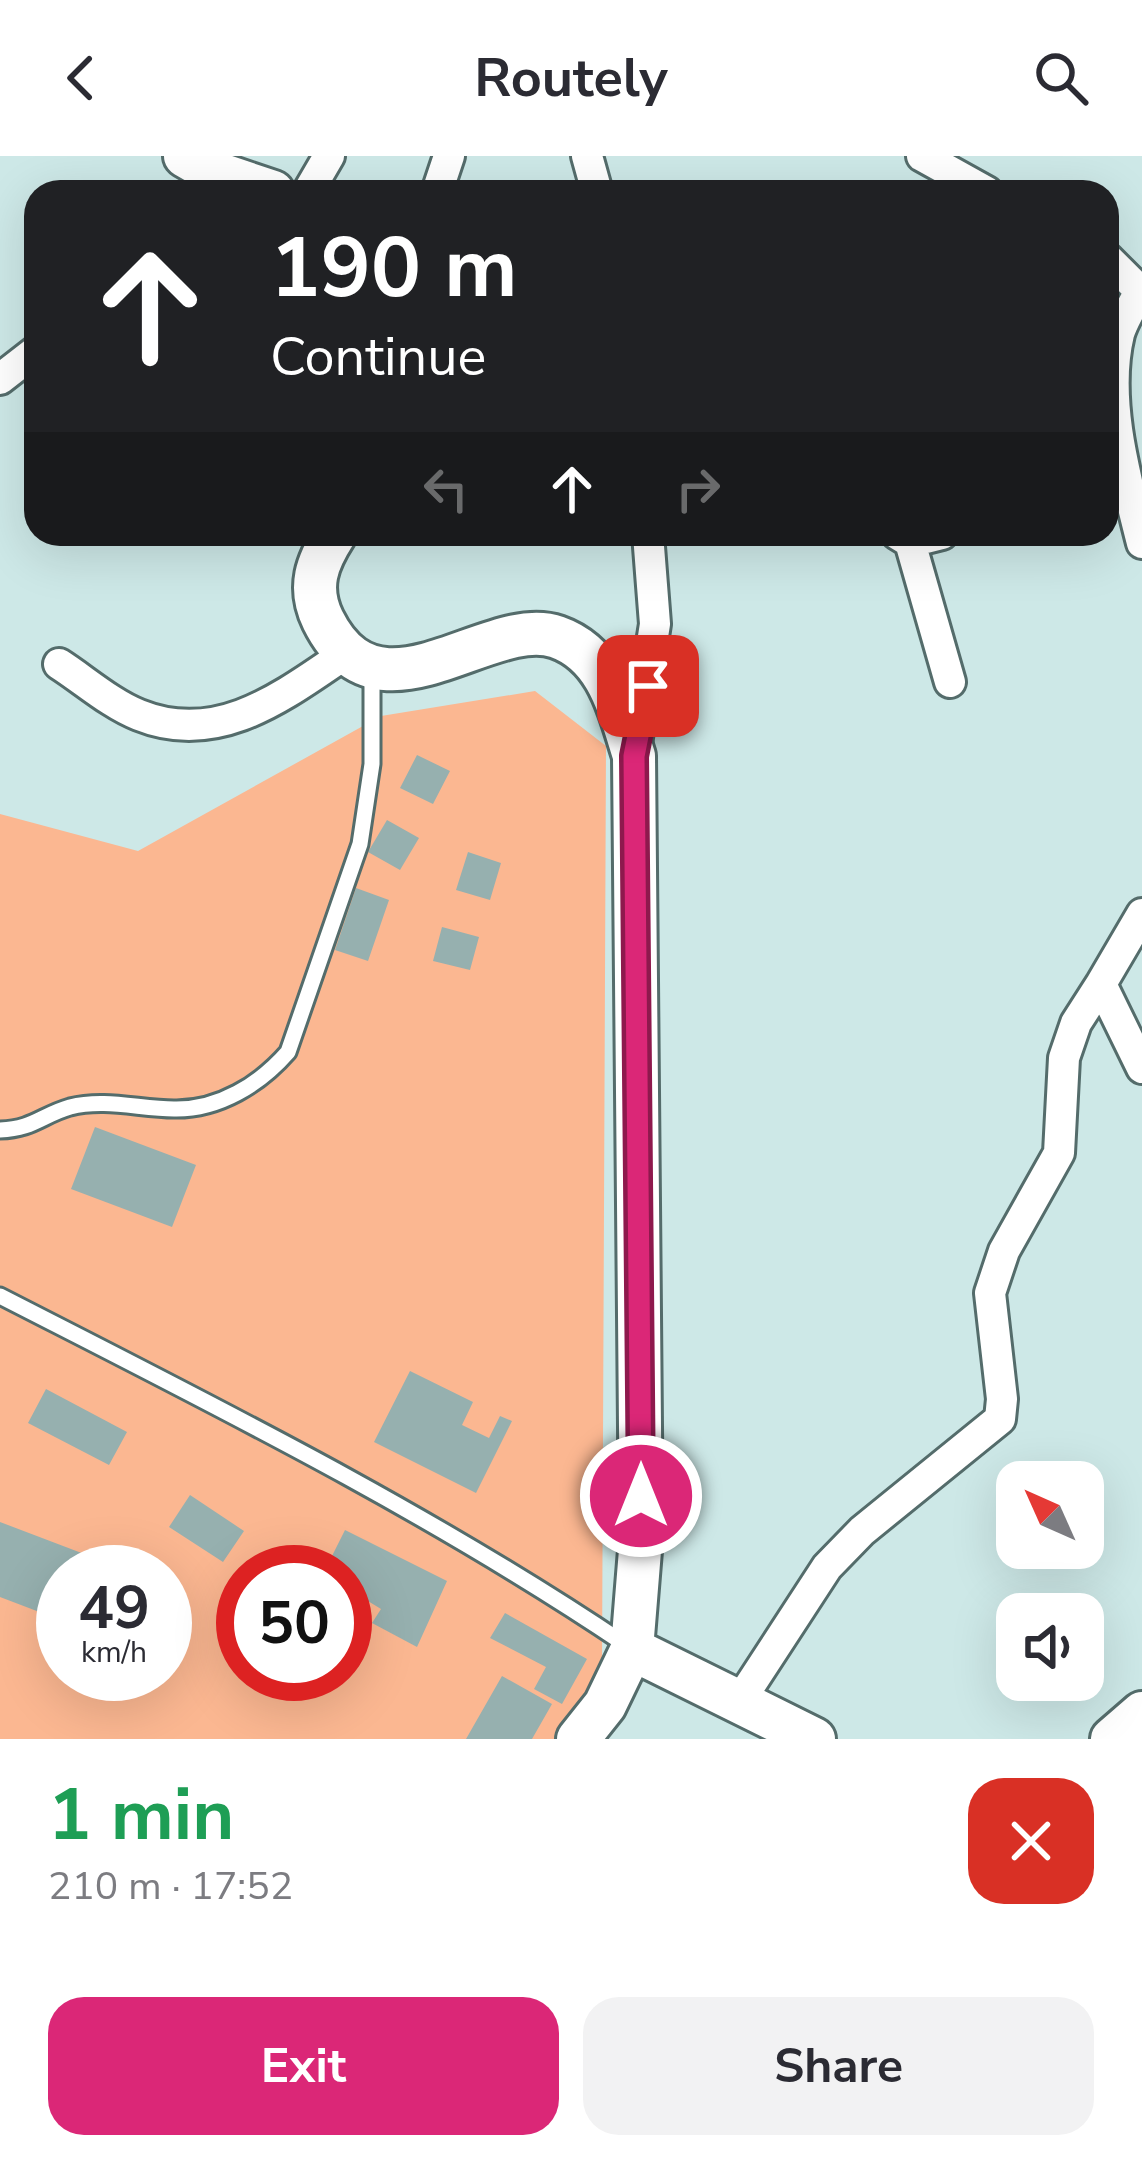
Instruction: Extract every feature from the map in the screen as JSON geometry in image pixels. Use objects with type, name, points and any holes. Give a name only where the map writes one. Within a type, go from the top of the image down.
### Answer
[{"type":"main road","points":[[202,169],[236,180]]},
{"type":"main road","points":[[327,546],[313,585],[317,608],[359,660],[399,669],[522,636],[551,635],[579,647],[602,669],[634,756],[641,1538],[632,1649],[605,1705],[578,1739]]},
{"type":"main road","points":[[632,1649],[814,1739]]},
{"type":"main road","points":[[1112,1739],[1142,1713]]},
{"type":"street","points":[[922,156],[965,180]]},
{"type":"street","points":[[1119,270],[1141,291],[1119,341]]},
{"type":"street","points":[[0,379],[24,360]]},
{"type":"street","points":[[1119,429],[1126,487],[1142,543]]},
{"type":"street","points":[[634,756],[655,624],[649,546]]},
{"type":"street","points":[[907,546],[950,682]]},
{"type":"street","points":[[59,664],[139,715],[221,724],[260,710],[359,660]]},
{"type":"street","points":[[739,1702],[827,1567],[862,1531],[1000,1419],[990,1293],[1004,1251],[1059,1153],[1064,1058],[1076,1022],[1142,914]]},
{"type":"street","points":[[1101,984],[1142,1068]]},
{"type":"lane","points":[[0,1130],[26,1130],[70,1107],[128,1103],[176,1110],[205,1104],[245,1090],[267,1076],[288,1052],[360,844],[372,764],[359,660]]},
{"type":"lane","points":[[0,1296],[518,1571],[632,1649]]},
{"type":"shaded area","points":[[535,691],[606,746],[602,1669],[558,1739],[0,1739],[0,814],[138,851],[381,716]]},
{"type":"building","points":[[417,755],[450,771],[433,804],[400,788]]},
{"type":"building","points":[[387,820],[419,838],[400,870],[368,852]]},
{"type":"building","points":[[468,852],[501,863],[490,900],[456,890]]},
{"type":"building","points":[[356,888],[389,900],[368,961],[335,950]]},
{"type":"building","points":[[442,927],[479,937],[470,970],[433,961]]},
{"type":"building","points":[[95,1127],[196,1165],[172,1227],[71,1189]]},
{"type":"building","points":[[410,1371],[473,1402],[462,1425],[489,1438],[500,1416],[512,1421],[476,1493],[374,1442]]},
{"type":"building","points":[[46,1389],[127,1432],[109,1465],[28,1423]]},
{"type":"building","points":[[190,1495],[244,1531],[235,1545],[216,1545],[216,1557],[169,1527]]},
{"type":"building","points":[[0,1522],[60,1545],[36,1545],[36,1611],[0,1597]]},
{"type":"building","points":[[345,1530],[447,1581],[417,1647],[372,1623],[381,1609],[372,1604],[372,1545],[338,1545]]},
{"type":"building","points":[[505,1613],[587,1659],[562,1704],[534,1689],[546,1667],[490,1638]]},
{"type":"building","points":[[502,1676],[552,1704],[532,1739],[466,1739]]},
{"type":"route","points":[[641,1496],[634,756],[648,686]]}]
